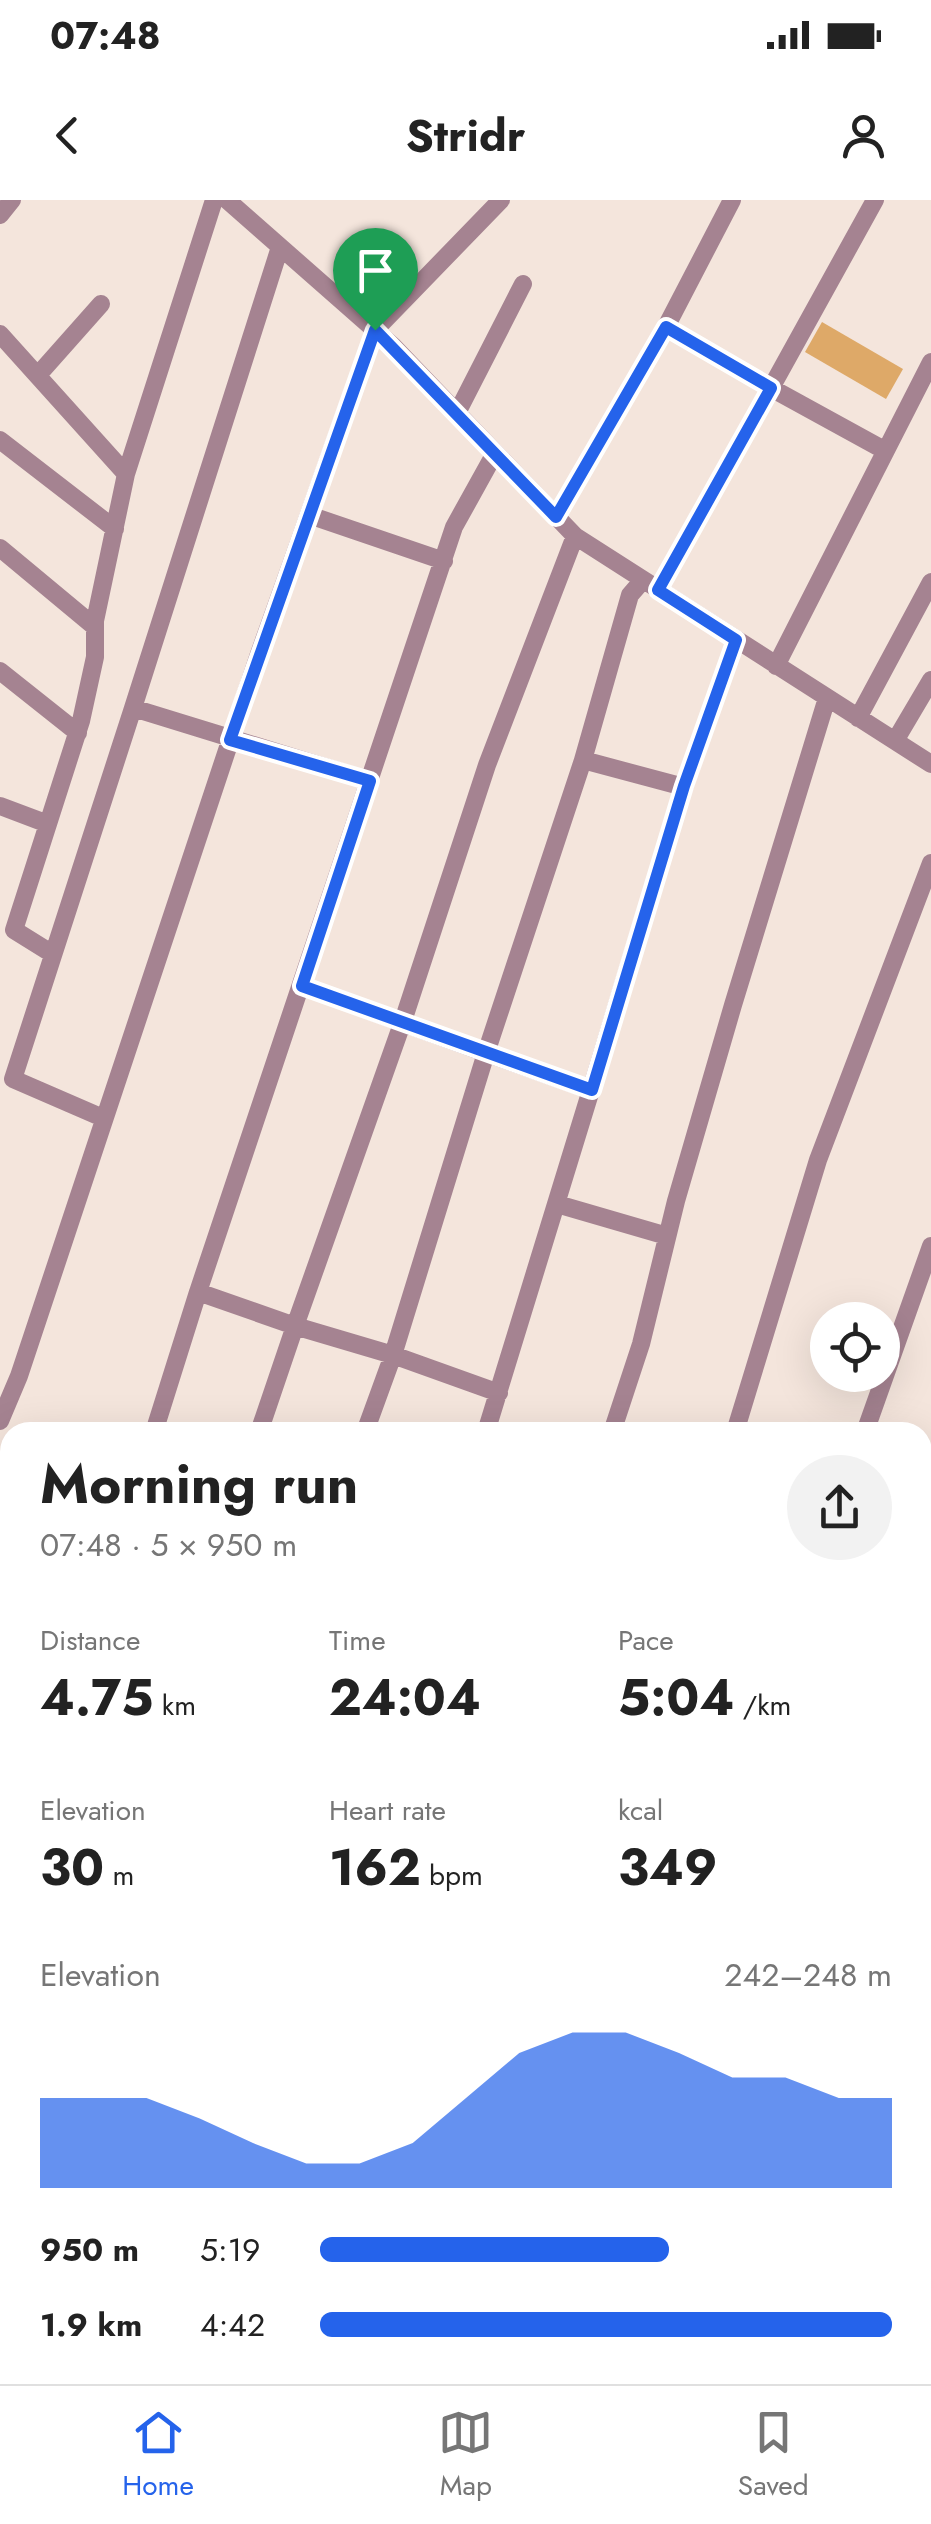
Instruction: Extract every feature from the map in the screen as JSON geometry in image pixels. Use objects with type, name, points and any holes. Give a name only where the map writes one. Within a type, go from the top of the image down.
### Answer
[{"type":"street","points":[[0,214],[12,200]]},
{"type":"street","points":[[51,953],[7,927],[48,824],[78,732],[126,474],[214,200]]},
{"type":"street","points":[[226,200],[375,330],[574,536],[931,764]]},
{"type":"street","points":[[0,1421],[19,1376],[230,740],[375,330],[501,200]]},
{"type":"street","points":[[556,517],[666,327],[732,200]]},
{"type":"street","points":[[369,1422],[394,1355],[486,1053],[583,760],[630,595],[651,585],[771,388],[874,200]]},
{"type":"street","points":[[103,1118],[6,1076],[133,708],[280,247]]},
{"type":"street","points":[[457,413],[523,284]]},
{"type":"street","points":[[38,375],[101,304]]},
{"type":"street","points":[[666,327],[884,450]]},
{"type":"street","points":[[0,334],[126,474]]},
{"type":"street","points":[[776,666],[931,362]]},
{"type":"street","points":[[0,440],[114,529]]},
{"type":"street","points":[[157,1422],[454,527],[495,453]]},
{"type":"street","points":[[308,515],[444,561]]},
{"type":"street","points":[[263,1422],[403,1022],[487,765],[574,536]]},
{"type":"street","points":[[0,548],[95,627]]},
{"type":"street","points":[[858,718],[931,582]]},
{"type":"street","points":[[489,1422],[684,786],[736,640]]},
{"type":"street","points":[[0,671],[78,732]]},
{"type":"street","points":[[895,741],[931,680]]},
{"type":"street","points":[[615,1422],[641,1344],[667,1236],[733,1006],[827,698]]},
{"type":"street","points":[[133,708],[370,781]]},
{"type":"street","points":[[583,760],[684,786]]},
{"type":"street","points":[[0,806],[48,824]]},
{"type":"street","points":[[739,1422],[818,1160],[931,863]]},
{"type":"street","points":[[302,986],[592,1090]]},
{"type":"street","points":[[557,1204],[667,1236]]},
{"type":"street","points":[[869,1422],[931,1246]]},
{"type":"street","points":[[198,1292],[499,1393]]},
{"type":"building","points":[[822,322],[903,369],[886,399],[805,352]]},
{"type":"route","points":[[666,327],[771,388],[658,590],[736,640],[684,786],[592,1090],[302,986],[370,781],[230,740],[375,330],[556,517],[666,327]]}]
